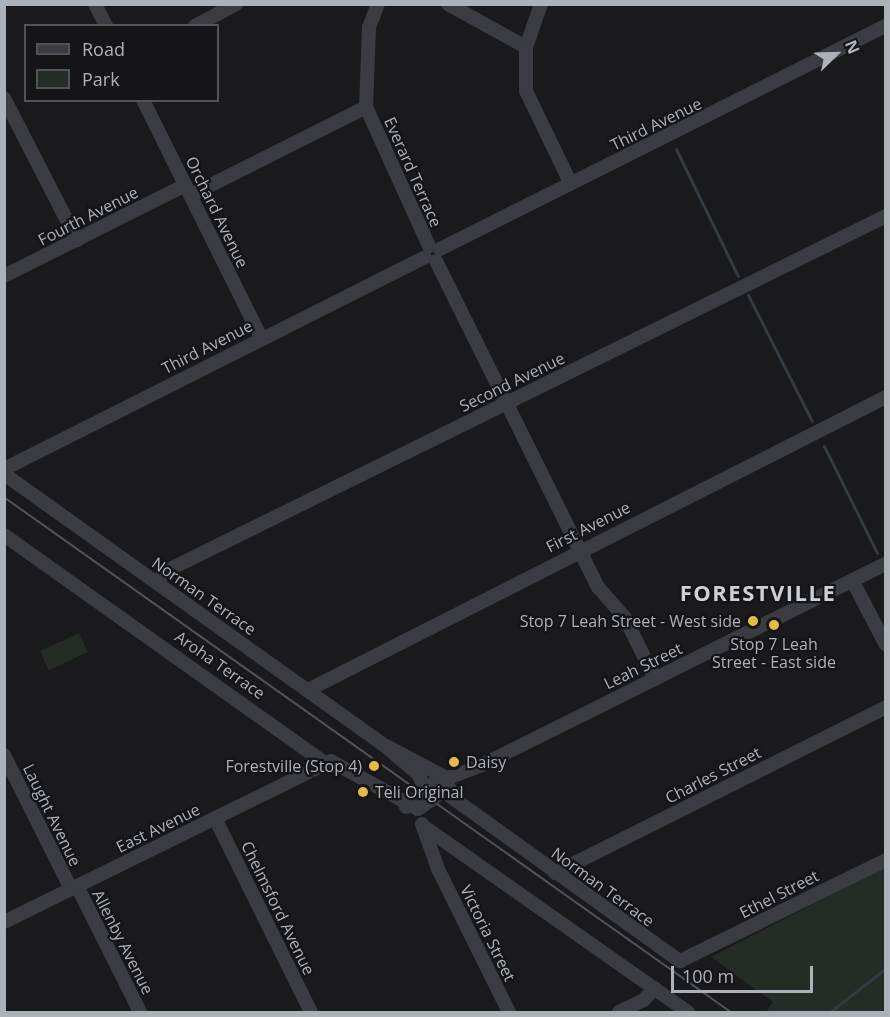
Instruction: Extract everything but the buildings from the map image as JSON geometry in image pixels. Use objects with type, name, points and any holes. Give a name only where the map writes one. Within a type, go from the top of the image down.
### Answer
[{"type":"street","points":[[95,4],[105,24]]},
{"type":"street","points":[[199,24],[236,4]]},
{"type":"street","name":"Everard Terrace","points":[[378,4],[369,27],[366,107],[432,253],[579,550],[598,587],[625,618],[655,679]]},
{"type":"street","points":[[448,4],[526,47]]},
{"type":"street","points":[[541,4],[526,47],[526,91],[571,184]]},
{"type":"street","name":"Third Avenue","points":[[4,469],[885,26]]},
{"type":"street","points":[[4,98],[77,240]]},
{"type":"street","name":"Orchard Avenue","points":[[144,102],[261,338]]},
{"type":"street","name":"Fourth Avenue","points":[[4,276],[366,107]]},
{"type":"street","name":"Second Avenue","points":[[156,582],[168,570],[885,216]]},
{"type":"street","name":"First Avenue","points":[[308,690],[579,550],[885,397]]},
{"type":"street","name":"Norman Terrace","points":[[4,474],[384,745],[419,775],[424,789]]},
{"type":"street","name":"Aroha Terrace","points":[[5,536],[326,764],[345,765],[412,808]]},
{"type":"street","name":"Leah Street","points":[[412,808],[444,784],[885,564]]},
{"type":"street","points":[[852,580],[885,645]]},
{"type":"street","name":"Charles Street","points":[[555,873],[885,707]]},
{"type":"street","name":"Norman Terrace","points":[[384,745],[414,756],[444,784],[555,873],[673,958],[688,958]]},
{"type":"street","name":"Laught Avenue","points":[[4,755],[74,888]]},
{"type":"street","name":"East Avenue","points":[[4,922],[326,764]]},
{"type":"street","name":"Leah Street","points":[[412,808],[424,789],[444,784]]},
{"type":"street","name":"Victoria Street","points":[[412,808],[423,826],[438,868]]},
{"type":"street","name":"Victoria Street","points":[[412,808],[438,868],[509,1012]]},
{"type":"street","name":"Chelmsford Avenue","points":[[215,818],[306,1011]]},
{"type":"street","points":[[423,826],[444,838],[688,1012]]},
{"type":"street","name":"Ethel Street","points":[[688,958],[885,860]]},
{"type":"street","name":"Allenby Avenue","points":[[74,888],[140,1012]]},
{"type":"street","points":[[619,1012],[644,1000],[654,988]]},
{"type":"green space","points":[[79,633],[88,652],[49,670],[40,651]]},
{"type":"green space","points":[[885,867],[885,1012],[766,1012],[773,1002],[711,957]]},
{"type":"waterway","points":[[676,149],[738,276]]},
{"type":"waterway","points":[[748,295],[812,421]]},
{"type":"waterway","points":[[824,446],[877,553]]},
{"type":"waterway","points":[[830,1012],[886,968]]},
{"type":"tram line","points":[[4,497],[731,1012]]},
{"type":"place","name":"Stop 7 Leah Street - West side","points":[[753,621]]},
{"type":"place","name":"Stop 7 Leah Street - East side","points":[[774,625]]},
{"type":"place","name":"Daisy","points":[[454,762]]},
{"type":"place","name":"Forestville (Stop 4)","points":[[374,766]]},
{"type":"place","name":"Teli Original","points":[[363,792]]},
{"type":"district","name":"FORESTVILLE","points":[[758,593]]}]
